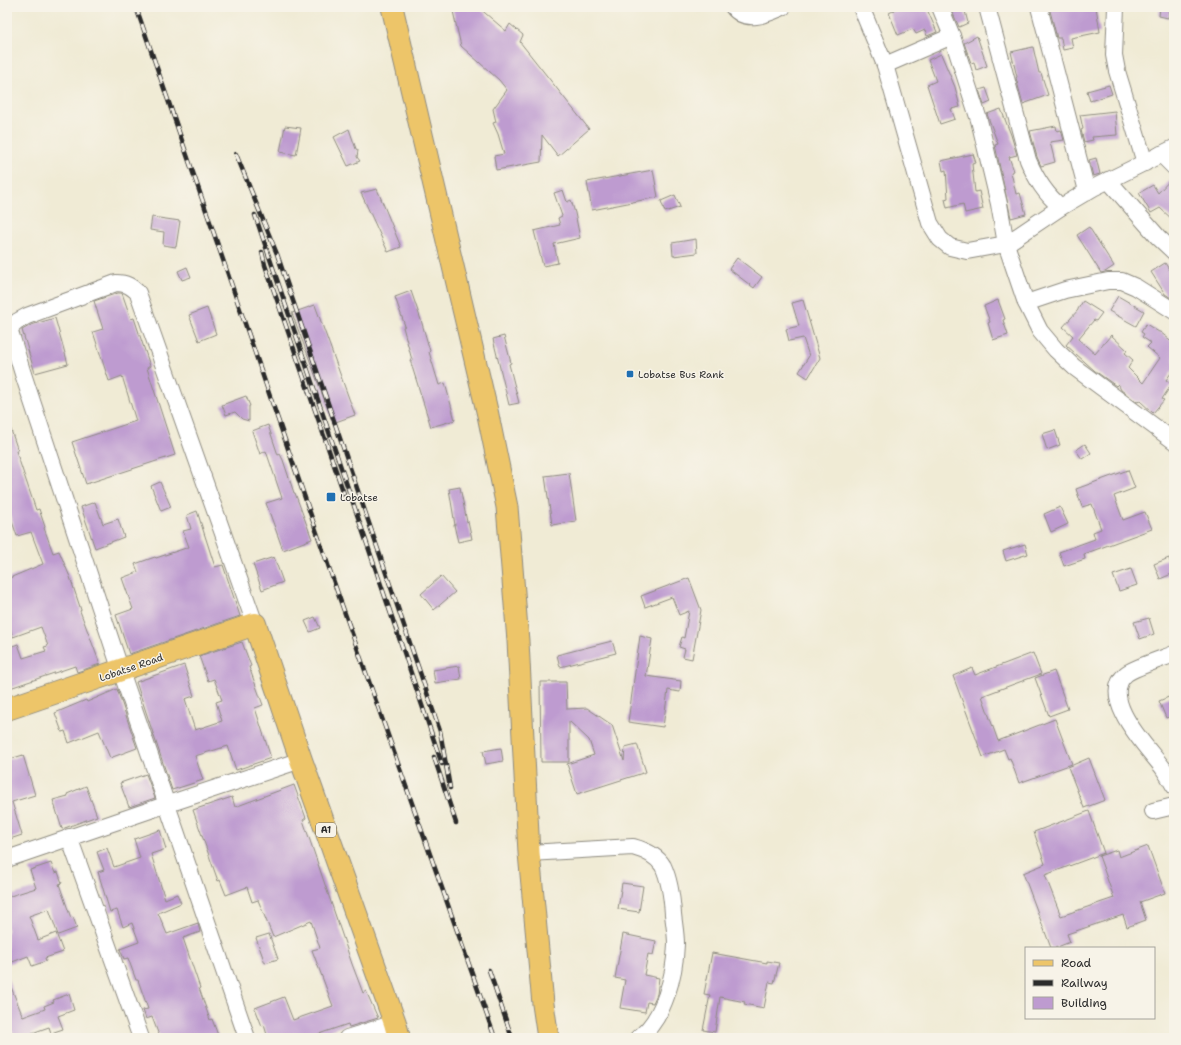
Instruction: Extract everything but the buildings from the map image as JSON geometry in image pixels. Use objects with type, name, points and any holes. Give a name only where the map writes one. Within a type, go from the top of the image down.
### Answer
[{"type":"highway","name":"Lobatse Road","points":[[7,709],[255,624]]},
{"type":"highway","name":"A1","points":[[255,624],[301,760],[398,1034]]},
{"type":"main road","points":[[392,7],[506,496],[510,525],[518,641],[529,853],[543,1004],[548,1038]]},
{"type":"street","points":[[733,7],[738,12],[751,17],[758,17],[783,7]]},
{"type":"street","points":[[861,7],[885,65],[930,223],[940,239],[950,246],[967,251],[1006,244],[1087,191],[1168,151],[1174,167]]},
{"type":"street","points":[[940,7],[952,36],[979,120],[999,204],[1006,244],[1026,302],[1040,331],[1056,350],[1074,367],[1174,441]]},
{"type":"street","points":[[987,7],[1028,160],[1033,172],[1049,197],[1061,207]]},
{"type":"street","points":[[1039,7],[1087,191]]},
{"type":"street","points":[[1116,7],[1114,55],[1117,71],[1145,163]]},
{"type":"street","points":[[885,65],[952,36]]},
{"type":"street","points":[[1108,180],[1158,237],[1174,252]]},
{"type":"street","points":[[1026,302],[1065,290],[1108,281],[1122,281],[1136,287],[1174,311]]},
{"type":"street","points":[[247,1038],[168,804],[121,671],[8,329],[27,316],[116,283],[128,285],[138,293],[255,624]]},
{"type":"street","points":[[1174,654],[1128,672],[1120,680],[1118,692],[1122,711],[1140,740],[1164,769],[1174,786]]},
{"type":"street","points":[[7,859],[301,760]]},
{"type":"street","points":[[1153,811],[1174,806]]},
{"type":"street","points":[[69,837],[141,1038]]},
{"type":"street","points":[[529,853],[633,847],[644,850],[653,856],[662,866],[672,894],[676,944],[668,988],[659,1014],[638,1038]]},
{"type":"street","points":[[347,1038],[398,1034]]},
{"type":"railway","points":[[136,7],[337,591],[495,1038]]},
{"type":"railway","points":[[236,154],[277,254],[440,731],[450,788]]},
{"type":"railway","points":[[255,215],[442,764]]},
{"type":"railway","points":[[262,252],[265,265],[344,494]]},
{"type":"railway","points":[[434,757],[456,823]]},
{"type":"railway","points":[[489,970],[512,1038]]},
{"type":"place","name":"Lobatse Bus Rank","points":[[630,374]]},
{"type":"place","name":"Lobatse","points":[[331,497]]}]
